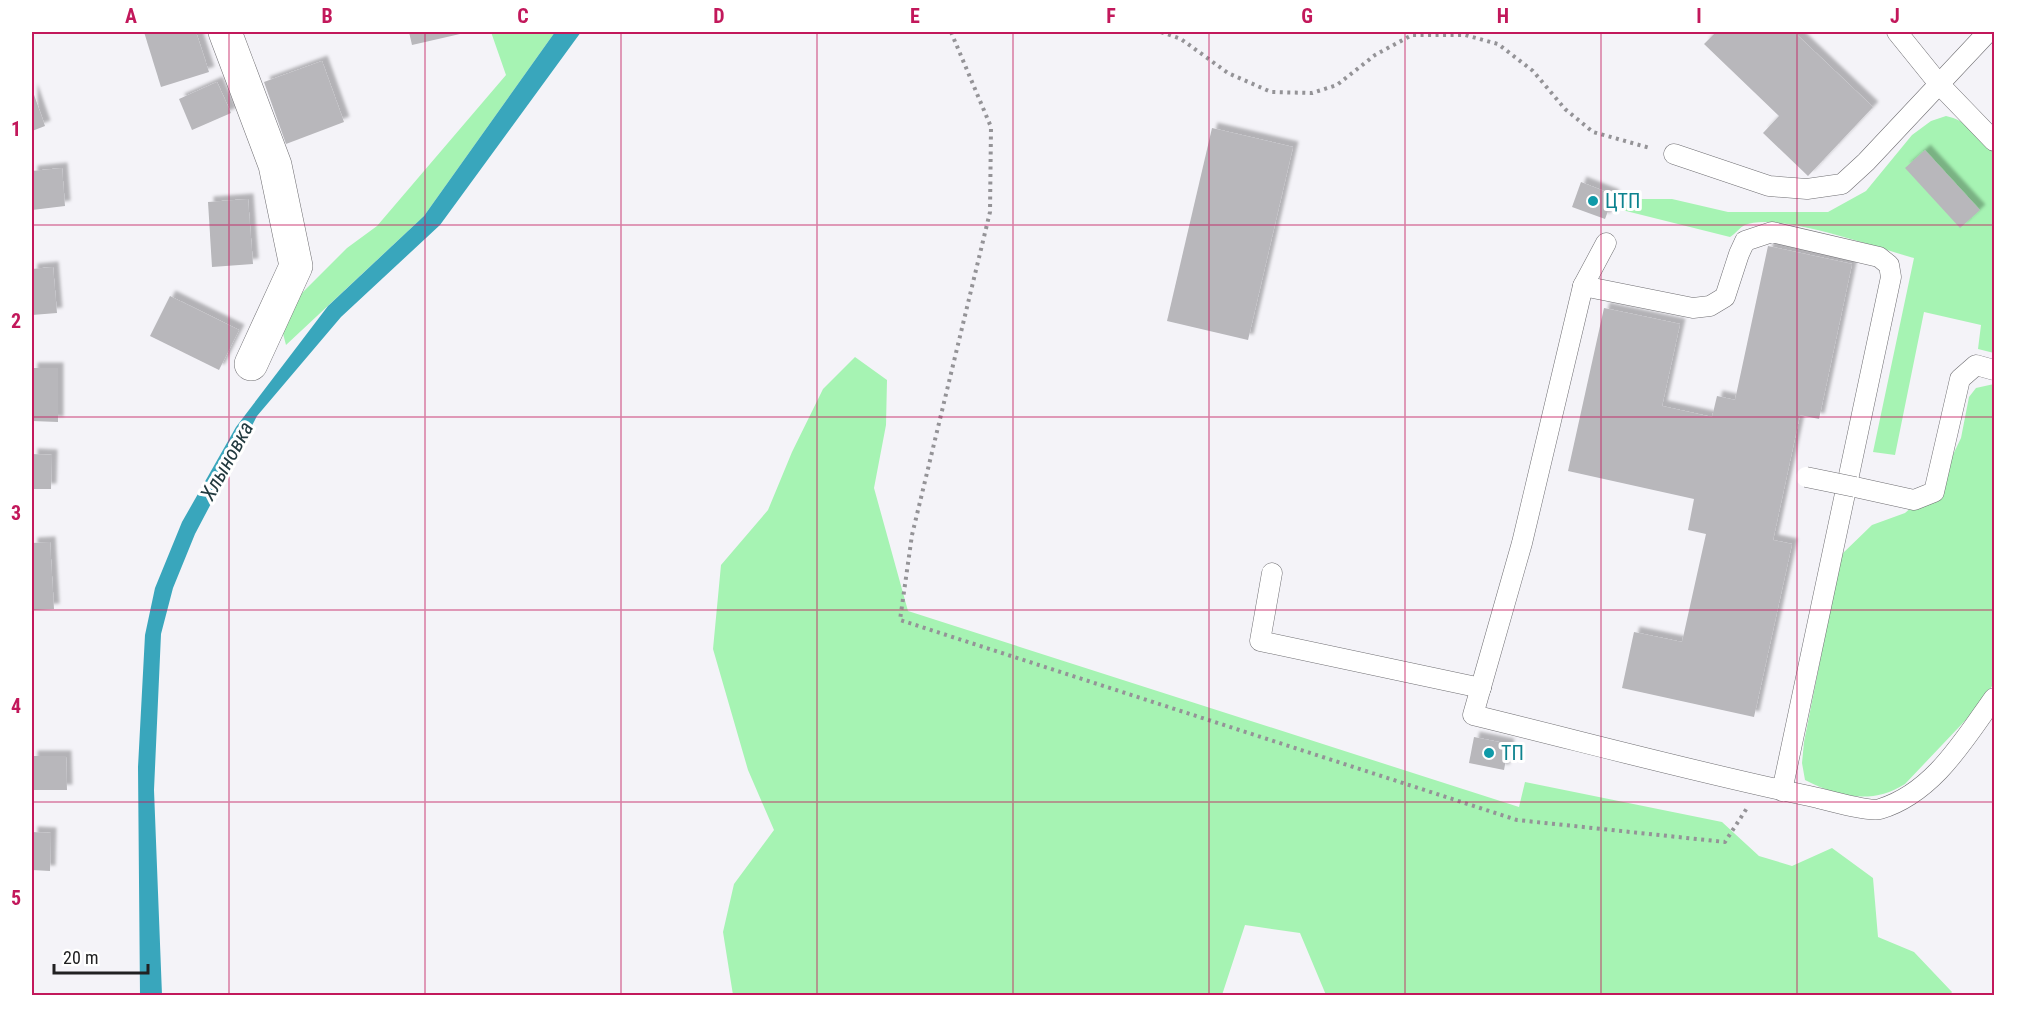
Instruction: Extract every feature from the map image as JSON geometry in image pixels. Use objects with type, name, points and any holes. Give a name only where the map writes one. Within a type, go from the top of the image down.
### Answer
[{"type":"street","points":[[225,32],[275,165],[296,266],[251,363]]},
{"type":"lane","points":[[1898,32],[1940,84],[1995,141]]},
{"type":"lane","points":[[1674,154],[1769,186],[1807,189],[1842,184],[1866,162],[1988,32]]},
{"type":"lane","points":[[1582,286],[1693,308],[1710,306],[1725,297],[1745,241],[1772,232],[1879,257],[1889,265],[1891,277],[1782,791]]},
{"type":"lane","points":[[1606,243],[1582,286],[1522,543],[1473,714],[1782,791],[1877,810],[1905,799],[1938,771],[1995,698]]},
{"type":"lane","points":[[1806,477],[1914,500],[1934,492],[1960,380],[1976,365],[1995,370]]},
{"type":"lane","points":[[1272,573],[1260,641],[1481,688]]},
{"type":"path","points":[[951,32],[991,127],[990,212],[912,535],[900,620],[1517,820],[1725,842],[1752,800],[1782,791]]},
{"type":"path","points":[[1161,32],[1181,39],[1228,73],[1271,92],[1312,93],[1336,85],[1375,55],[1413,35],[1465,35],[1498,44],[1533,71],[1565,109],[1593,132],[1674,154]]},
{"type":"green space","points":[[491,32],[555,32],[424,216],[286,345],[280,322],[296,299],[347,248],[377,226],[506,75]]},
{"type":"green space","points":[[1946,116],[1960,121],[1973,130],[1994,154],[1994,353],[1978,349],[1981,325],[1924,312],[1895,455],[1873,452],[1914,258],[1828,232],[1803,227],[1760,222],[1741,227],[1730,237],[1610,207],[1639,199],[1672,199],[1728,212],[1828,212],[1866,191],[1912,135],[1931,121]]},
{"type":"green space","points":[[855,357],[887,380],[886,425],[874,488],[908,611],[1519,807],[1525,782],[1722,822],[1759,856],[1792,866],[1832,848],[1873,878],[1878,937],[1914,952],[1952,992],[1949,996],[1326,995],[1300,933],[1245,925],[1222,995],[733,995],[723,932],[734,884],[774,830],[748,770],[713,649],[721,565],[768,510],[792,452],[823,389]]},
{"type":"green space","points":[[1994,384],[1994,683],[1979,706],[1905,784],[1893,791],[1880,795],[1855,796],[1817,786],[1805,780],[1802,763],[1804,742],[1841,555],[1872,525],[1905,513],[1912,507],[1947,467],[1961,438],[1969,397],[1976,388]]},
{"type":"water","name":"Хлыновка","points":[[555,32],[581,32],[440,225],[341,317],[257,416],[195,534],[173,588],[161,634],[154,790],[162,995],[140,995],[138,767],[145,635],[155,588],[182,522],[236,427],[328,306],[424,216]]},
{"type":"building","points":[[144,32],[196,32],[209,72],[161,87]]},
{"type":"building","points":[[409,32],[460,32],[460,34],[412,45]]},
{"type":"building","points":[[1716,32],[1794,32],[1873,107],[1808,176],[1763,133],[1779,116],[1704,44]]},
{"type":"building","points":[[322,61],[344,122],[286,144],[264,82]]},
{"type":"building","points":[[217,82],[231,113],[192,130],[179,99]]},
{"type":"building","points":[[32,89],[45,126],[32,131]]},
{"type":"building","points":[[1212,128],[1293,147],[1248,340],[1167,321]]},
{"type":"building","points":[[1925,150],[1980,210],[1960,228],[1905,168]]},
{"type":"building","points":[[62,168],[65,206],[32,210],[32,171]]},
{"type":"building","name":"ЦТП","points":[[1581,182],[1614,195],[1605,219],[1572,207]]},
{"type":"building","points":[[248,199],[253,264],[212,267],[208,202]]},
{"type":"building","points":[[1768,246],[1852,264],[1819,419],[1800,415],[1773,540],[1792,544],[1754,717],[1622,688],[1634,632],[1682,642],[1706,534],[1688,530],[1694,499],[1568,471],[1604,308],[1680,324],[1662,406],[1712,417],[1717,396],[1735,400]]},
{"type":"building","points":[[53,267],[57,313],[32,315],[32,269]]},
{"type":"building","points":[[170,296],[239,330],[219,370],[150,336]]},
{"type":"building","points":[[32,368],[58,368],[58,422],[32,421]]},
{"type":"building","points":[[32,454],[52,455],[51,489],[32,489]]},
{"type":"building","points":[[50,542],[54,609],[32,610],[32,543]]},
{"type":"building","name":"ТП","points":[[1474,737],[1509,744],[1504,770],[1469,763]]},
{"type":"building","points":[[32,756],[66,756],[67,790],[32,790]]},
{"type":"building","points":[[32,832],[51,833],[50,871],[32,870]]},
{"type":"place","name":"ЦТП","points":[[1593,201]]},
{"type":"place","name":"ТП","points":[[1489,753]]}]
